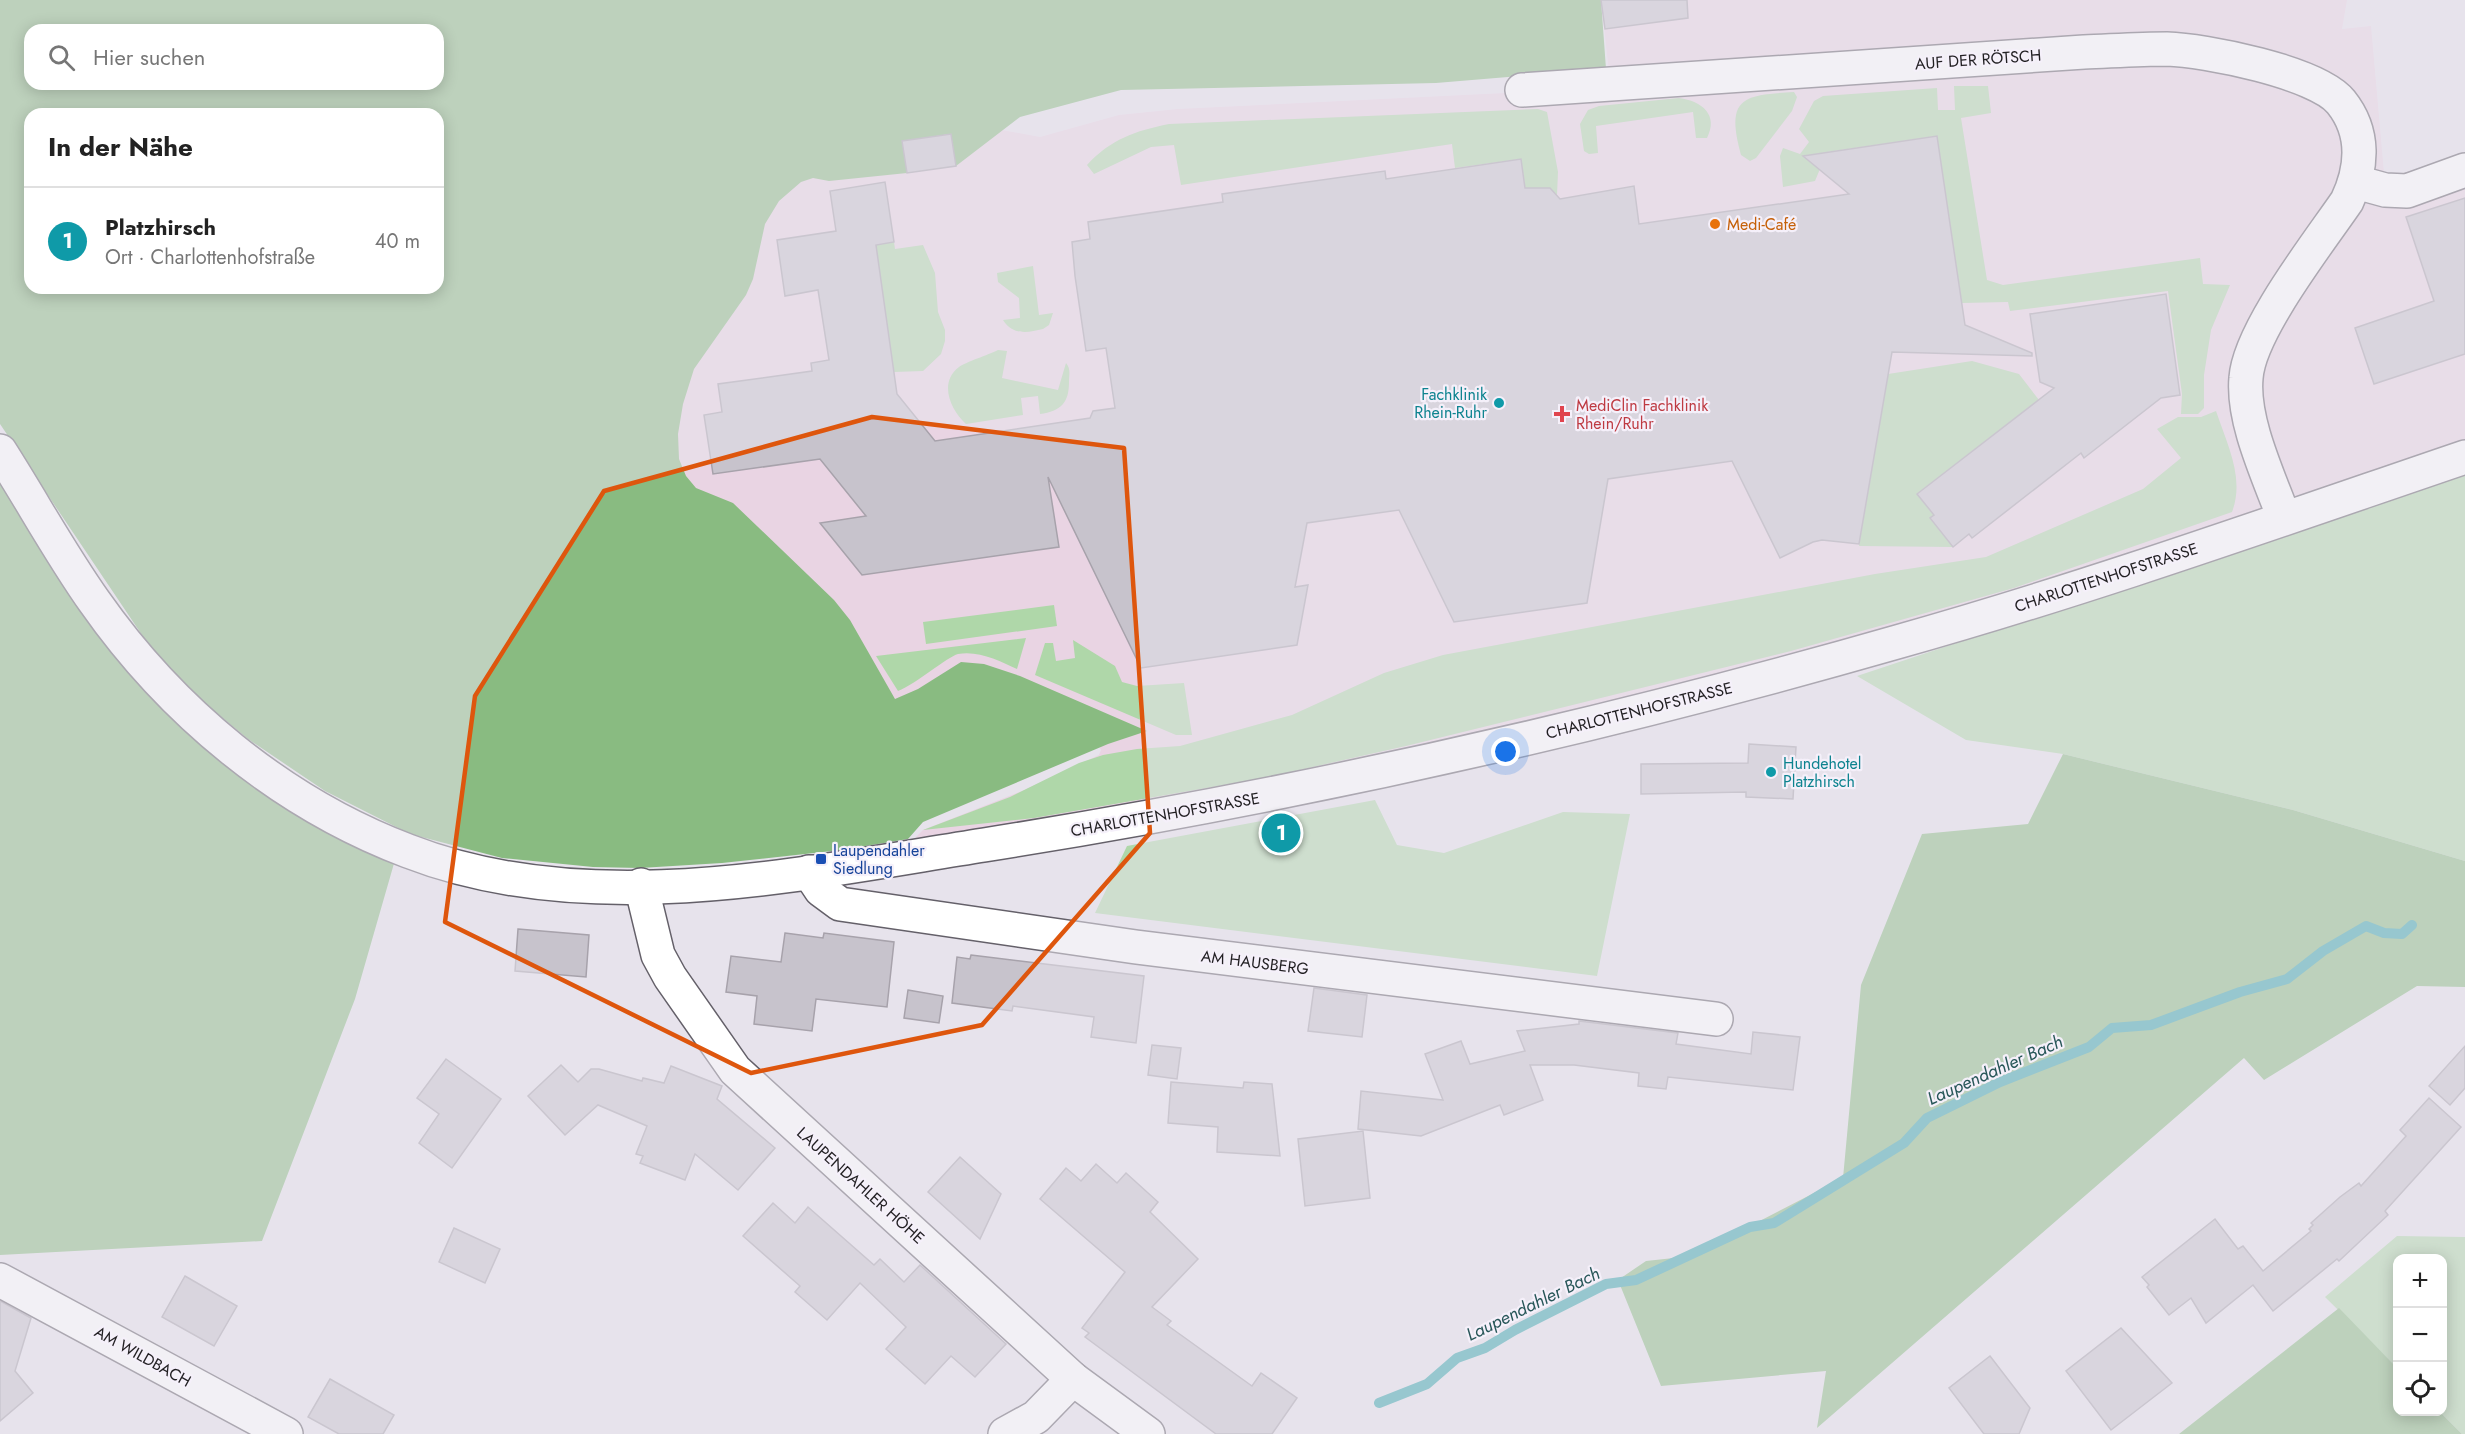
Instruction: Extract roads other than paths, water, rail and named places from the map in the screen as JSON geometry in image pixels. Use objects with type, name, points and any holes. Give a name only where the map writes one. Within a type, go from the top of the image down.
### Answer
[{"type":"street","name":"AUF DER RÖTSCH","points":[[1522,90],[2084,52],[2175,50],[2274,69],[2312,84],[2340,101],[2354,126],[2360,148],[2356,182],[2347,201],[2268,319],[2248,363],[2247,406],[2284,518]]},
{"type":"street","points":[[2356,182],[2385,190],[2407,191],[2465,170]]},
{"type":"street","name":"CHARLOTTENHOFSTRASSE","points":[[0,452],[63,554],[123,640],[190,714],[239,755],[356,828],[405,850],[457,868],[502,879],[544,884],[641,885],[731,882],[809,872],[1122,823],[1412,766],[1601,722],[1896,643],[2024,604],[2465,457]]},
{"type":"street","name":"AM HAUSBERG","points":[[809,872],[821,890],[840,904],[1136,947],[1716,1019]]},
{"type":"street","name":"LAUPENDAHLER HÖHE","points":[[641,885],[658,955],[676,986],[735,1070],[1073,1379],[1148,1434]]},
{"type":"street","name":"AM WILDBACH","points":[[0,1280],[286,1434]]},
{"type":"street","points":[[1005,1434],[1036,1417],[1073,1379]]},
{"type":"waterway","name":"Laupendahler Bach","points":[[1379,1403],[1427,1384],[1457,1358],[1485,1348],[1515,1330],[1606,1284],[1636,1280],[1750,1227],[1774,1223],[1904,1143],[1927,1118],[2000,1082],[2089,1047],[2112,1028],[2151,1025],[2240,992],[2287,979],[2323,951],[2366,926],[2384,933],[2402,934],[2412,925]]},
{"type":"place","name":"Medi-Café","points":[[1715,224]]},
{"type":"place","name":"Fachklinik Rhein-Ruhr","points":[[1499,403]]},
{"type":"place","name":"MediClin Fachklinik Rhein/Ruhr","points":[[1562,414]]},
{"type":"place","name":"Hundehotel Platzhirsch","points":[[1771,772]]},
{"type":"place","name":"Platzhirsch","points":[[1281,833]]},
{"type":"place","name":"Laupendahler Siedlung","points":[[821,859]]}]
